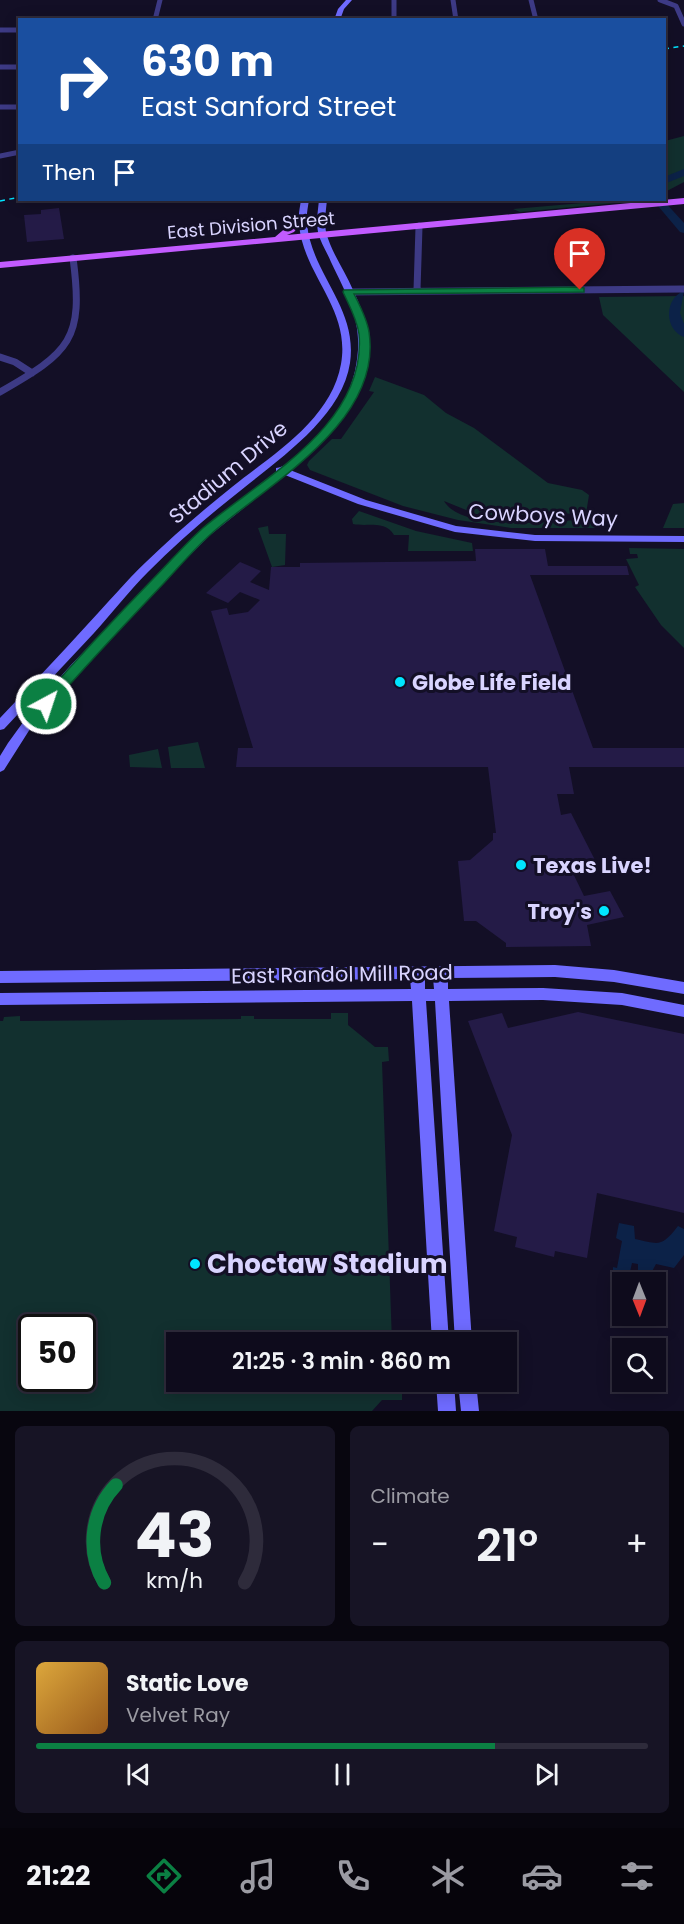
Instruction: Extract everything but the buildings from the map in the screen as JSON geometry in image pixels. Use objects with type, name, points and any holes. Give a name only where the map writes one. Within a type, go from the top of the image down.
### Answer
[{"type":"main road","points":[[337,0],[343,6]]},
{"type":"main road","points":[[338,18],[343,6],[349,0]]},
{"type":"main road","name":"Stadium Drive","points":[[0,726],[152,563],[191,526],[291,447],[318,420],[329,403],[345,365],[348,336],[343,318],[304,237],[302,218],[304,201]]},
{"type":"main road","name":"Stadium Drive","points":[[0,767],[22,731],[92,650],[207,531],[285,472],[326,433],[346,405],[359,378],[364,333],[323,234],[321,218],[323,201]]},
{"type":"main road","name":"East Division Street","points":[[0,265],[684,201]]},
{"type":"main road","points":[[270,240],[291,230],[302,218]]},
{"type":"main road","points":[[345,365],[361,366]]},
{"type":"main road","name":"Cowboys Way","points":[[268,464],[362,502],[455,529],[535,538],[684,539]]},
{"type":"main road","points":[[76,644],[92,650]]},
{"type":"main road","points":[[417,972],[440,1332]]},
{"type":"main road","points":[[440,972],[463,1332]]},
{"type":"main road","name":"East Randol Mill Road","points":[[0,977],[577,972],[650,981],[684,988]]},
{"type":"main road","name":"East Randol Mill Road","points":[[0,999],[441,994],[582,995],[622,999],[684,1011]]},
{"type":"main road","points":[[446,1392],[447,1411]]},
{"type":"main road","points":[[468,1392],[470,1411]]},
{"type":"street","points":[[156,18],[160,0]]},
{"type":"street","points":[[394,0],[394,18]]},
{"type":"street","points":[[453,0],[456,18]]},
{"type":"street","points":[[531,0],[536,18]]},
{"type":"street","points":[[660,0],[676,6],[684,24]]},
{"type":"street","points":[[0,30],[18,30]]},
{"type":"street","points":[[0,67],[18,67]]},
{"type":"street","points":[[0,107],[18,107]]},
{"type":"street","points":[[0,156],[18,152]]},
{"type":"street","points":[[417,290],[419,225]]},
{"type":"street","points":[[0,392],[49,363],[65,345],[73,330],[78,305],[73,258]]},
{"type":"street","points":[[348,292],[684,289]]},
{"type":"street","points":[[0,357],[15,362],[32,373]]},
{"type":"green space","points":[[684,136],[684,182],[666,191],[666,141]]},
{"type":"green space","points":[[636,201],[520,212],[513,209]]},
{"type":"green space","points":[[684,296],[684,392],[603,315],[599,297]]},
{"type":"green space","points":[[375,377],[424,395],[446,413],[474,428],[548,483],[582,490],[589,495],[586,514],[542,513],[502,517],[476,514],[444,501],[454,511],[470,518],[512,523],[591,519],[592,524],[597,522],[598,528],[511,528],[458,520],[403,506],[310,470],[307,465],[309,461],[332,439],[341,439],[374,392],[369,391]]},
{"type":"green space","points":[[684,503],[684,528],[663,528],[673,504]]},
{"type":"green space","points":[[359,511],[416,531],[472,543],[473,551],[408,551],[409,535],[394,535],[386,527],[381,526],[353,524],[352,519]]},
{"type":"green space","points":[[268,526],[269,534],[286,534],[285,565],[272,567],[258,528]]},
{"type":"green space","points":[[629,548],[684,549],[684,648],[661,625],[635,587],[639,585],[626,559],[638,558],[637,554],[630,554]]},
{"type":"green space","points":[[198,742],[205,768],[171,768],[168,747]]},
{"type":"green space","points":[[158,749],[162,768],[130,767],[129,755]]},
{"type":"green space","name":"Choctaw Stadium","points":[[331,1013],[348,1013],[348,1025],[375,1047],[388,1047],[389,1061],[382,1062],[392,1332],[166,1332],[166,1392],[402,1392],[402,1400],[382,1400],[372,1411],[0,1411],[0,1021],[3,1021],[4,1017],[20,1016],[20,1021],[241,1019],[241,1016],[254,1016],[254,1019],[331,1019]]},
{"type":"water","points":[[619,1223],[634,1226],[635,1239],[655,1243],[663,1241],[678,1226],[684,1229],[684,1255],[674,1268],[656,1264],[652,1272],[638,1272],[638,1264],[632,1263],[630,1272],[616,1272],[613,1271],[613,1267],[617,1268],[622,1241],[616,1238]]},
{"type":"waterway","points":[[666,180],[684,172]]},
{"type":"waterway","points":[[659,201],[684,230]]},
{"type":"waterway","points":[[684,295],[676,304],[674,313],[684,333]]},
{"type":"railway","points":[[666,49],[684,46]]},
{"type":"railway","points":[[0,201],[18,197]]},
{"type":"place","name":"Globe Life Field","points":[[400,682]]},
{"type":"place","name":"Texas Live!","points":[[521,865]]},
{"type":"place","name":"Troy's","points":[[604,911]]},
{"type":"place","name":"Choctaw Stadium","points":[[195,1264]]},
{"type":"route","points":[[46,704],[92,650],[207,531],[285,472],[326,433],[346,405],[359,378],[364,351],[364,333],[348,292],[580,290]]}]
